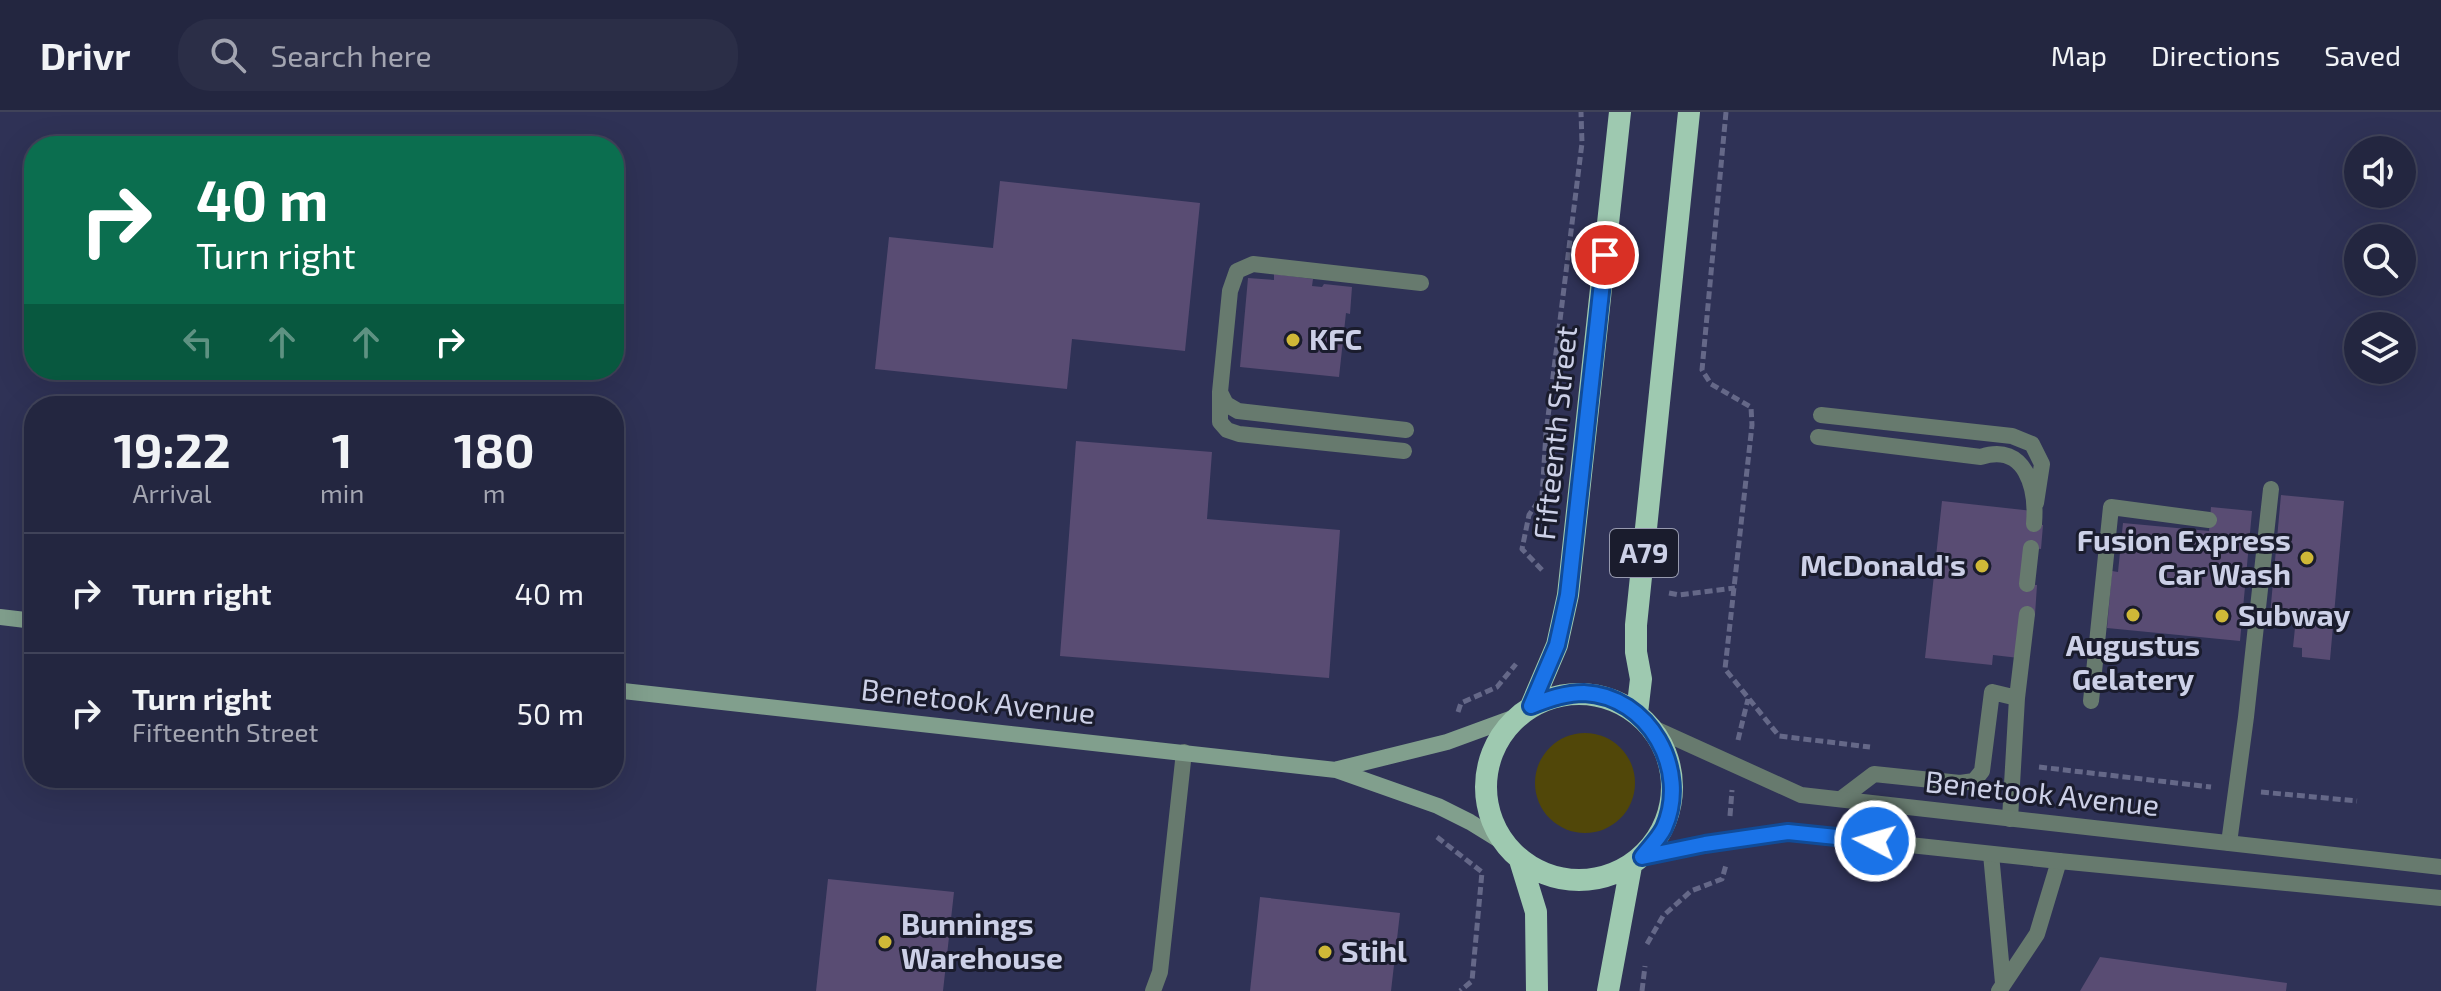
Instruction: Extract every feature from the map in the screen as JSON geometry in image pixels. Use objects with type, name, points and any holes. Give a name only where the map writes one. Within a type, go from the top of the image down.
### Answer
[{"type":"highway","name":"Fifteenth Street","points":[[1524,711],[1557,645],[1568,595],[1620,112]]},
{"type":"highway","name":"A79","points":[[1644,720],[1636,625],[1689,112]]},
{"type":"highway","points":[[1524,711],[1557,696],[1585,693],[1613,699],[1644,720],[1669,758],[1673,794],[1664,828],[1636,862],[1608,991]]},
{"type":"highway","name":"A79","points":[[1524,711],[1496,743],[1486,777],[1489,811],[1504,843],[1520,860],[1555,878],[1594,880],[1636,862]]},
{"type":"highway","name":"A79","points":[[1520,860],[1536,912],[1537,991]]},
{"type":"main road","points":[[0,617],[24,620]]},
{"type":"main road","name":"Benetook Avenue","points":[[624,691],[1336,770],[1438,806],[1504,843]]},
{"type":"main road","name":"Benetook Avenue","points":[[1336,770],[1447,742],[1524,711]]},
{"type":"street","points":[[1404,451],[1239,434],[1227,430],[1220,422],[1220,392],[1230,291],[1237,271],[1253,264],[1421,283]]},
{"type":"street","points":[[1220,392],[1226,404],[1238,411],[1406,430]]},
{"type":"street","points":[[1821,415],[2012,436],[2032,444],[2042,464],[2034,524]]},
{"type":"street","points":[[1818,437],[1981,457],[1993,453],[2013,457],[2027,472],[2036,503]]},
{"type":"street","points":[[2229,843],[2246,717],[2259,526],[2271,489]]},
{"type":"street","points":[[2091,701],[2111,507],[2209,520]]},
{"type":"street","points":[[2027,584],[2031,548]]},
{"type":"street","points":[[2010,819],[2017,698],[2027,614]]},
{"type":"street","points":[[1841,799],[1874,774],[1960,783],[1974,781],[1982,771],[1992,692],[2017,698]]},
{"type":"street","name":"Benetook Avenue","points":[[1644,720],[1801,795],[2441,867]]},
{"type":"street","points":[[1153,991],[1160,972],[1184,752]]},
{"type":"street","points":[[1636,862],[1705,844],[1788,832],[2441,898]]},
{"type":"street","points":[[1991,854],[2001,987]]},
{"type":"street","points":[[2001,987],[2037,934],[2059,861]]},
{"type":"path","points":[[1726,112],[1702,370],[1711,384],[1751,407],[1752,425],[1725,669],[1779,736],[1870,747]]},
{"type":"path","points":[[1447,742],[1461,703],[1497,687],[1520,659]]},
{"type":"path","points":[[2014,764],[2357,801]]},
{"type":"path","points":[[1438,806],[1433,834],[1482,872],[1472,981],[1460,991]]},
{"type":"shaded area","points":[[1585,733],[1604,737],[1620,748],[1631,764],[1635,783],[1631,802],[1620,818],[1604,829],[1585,833],[1566,829],[1550,818],[1539,802],[1535,783],[1539,764],[1550,748],[1566,737]]},
{"type":"building","points":[[1000,181],[1200,203],[1185,351],[1072,339],[1067,389],[875,369],[889,237],[993,248]]},
{"type":"building","name":"KFC","points":[[1274,274],[1313,279],[1312,286],[1352,287],[1339,377],[1240,367],[1248,278],[1274,280]]},
{"type":"building","points":[[1076,441],[1212,452],[1207,519],[1340,530],[1329,678],[1060,656]]},
{"type":"building","name":"Fusion Express Car Wash","points":[[2281,495],[2344,501],[2330,660],[2302,657],[2302,648],[2293,647],[2296,618],[2270,615]]},
{"type":"building","name":"McDonald's","points":[[1942,501],[2033,511],[2031,524],[2043,525],[2041,549],[2031,548],[2027,584],[2037,585],[2035,615],[2019,658],[1993,655],[1992,665],[1925,658]]},
{"type":"building","points":[[2211,507],[2252,511],[2240,641],[2107,628],[2112,571],[2118,572],[2123,523],[2209,531]]},
{"type":"building","name":"Bunnings Warehouse","points":[[828,879],[954,892],[943,991],[816,991]]},
{"type":"building","name":"Stihl","points":[[1260,897],[1400,913],[1391,991],[1250,991]]},
{"type":"building","points":[[2100,957],[2287,983],[2286,991],[2080,991]]},
{"type":"place","name":"KFC","points":[[1293,340]]},
{"type":"place","name":"Fusion Express Car Wash","points":[[2307,558]]},
{"type":"place","name":"McDonald's","points":[[1982,566]]},
{"type":"place","name":"Augustus Gelatery","points":[[2133,615]]},
{"type":"place","name":"Subway","points":[[2222,616]]},
{"type":"place","name":"Bunnings Warehouse","points":[[885,942]]},
{"type":"place","name":"Stihl","points":[[1325,952]]},
{"type":"route","points":[[1605,255],[1568,595],[1557,645],[1531,706],[1557,696],[1585,693],[1613,699],[1637,713],[1651,727],[1669,758],[1673,794],[1664,828],[1642,857],[1788,832],[1875,841]]}]
